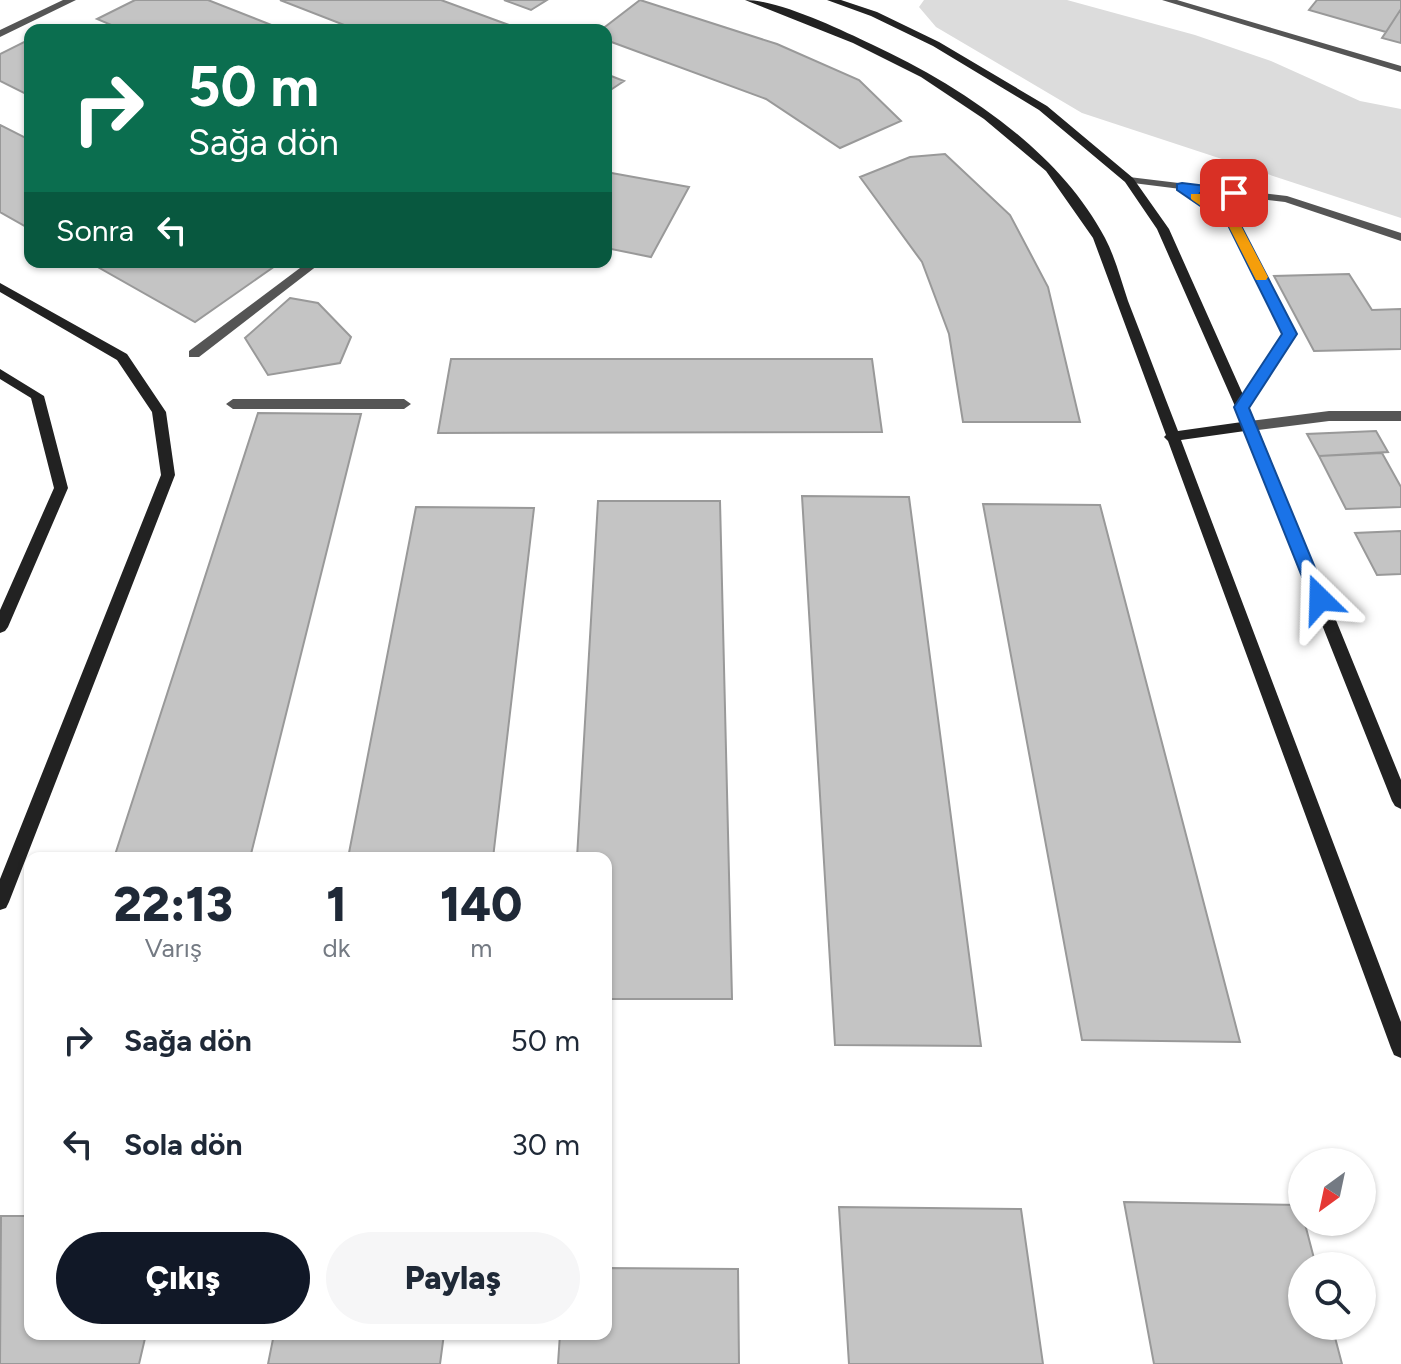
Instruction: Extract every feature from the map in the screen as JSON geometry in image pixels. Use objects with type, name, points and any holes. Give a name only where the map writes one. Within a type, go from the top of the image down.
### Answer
[{"type":"main road","points":[[750,0],[844,34],[900,60],[970,103],[1052,171],[1099,238],[1401,1048]]},
{"type":"main road","points":[[832,0],[874,14],[936,44],[1043,108],[1129,180],[1163,229],[1250,426],[1401,801]]},
{"type":"main road","points":[[0,287],[122,357],[159,412],[168,475],[0,902]]},
{"type":"main road","points":[[0,373],[37,396],[61,488],[0,627]]},
{"type":"main road","points":[[1171,437],[1250,426]]},
{"type":"street","points":[[0,34],[71,0]]},
{"type":"street","points":[[1167,0],[1401,69]]},
{"type":"street","points":[[1129,180],[1287,199],[1401,237]]},
{"type":"street","points":[[1182,187],[1234,223],[1290,334],[1241,407]]},
{"type":"street","points":[[194,354],[308,268]]},
{"type":"street","points":[[233,404],[404,404]]},
{"type":"street","points":[[1250,426],[1329,416],[1401,416]]},
{"type":"shaded area","points":[[924,0],[1067,0],[1195,35],[1271,61],[1360,101],[1401,109],[1401,218],[1082,113],[936,27],[919,7]]},
{"type":"building","points":[[135,0],[208,0],[269,24],[109,24],[97,19]]},
{"type":"building","points":[[280,0],[441,0],[506,24],[342,24]]},
{"type":"building","points":[[504,0],[547,0],[531,10]]},
{"type":"building","points":[[640,0],[777,44],[859,80],[901,121],[840,148],[766,99],[612,42],[612,24],[609,24]]},
{"type":"building","points":[[1317,0],[1401,0],[1401,9],[1386,32],[1309,10]]},
{"type":"building","points":[[1401,9],[1401,43],[1382,38],[1386,32]]},
{"type":"building","points":[[24,42],[24,93],[0,81],[0,54]]},
{"type":"building","points":[[612,76],[624,81],[612,89]]},
{"type":"building","points":[[0,125],[24,137],[24,226],[0,212]]},
{"type":"building","points":[[945,154],[1010,215],[1048,287],[1080,422],[963,422],[949,334],[922,262],[860,177],[910,157]]},
{"type":"building","points":[[612,173],[689,187],[651,257],[612,249]]},
{"type":"building","points":[[100,268],[272,268],[195,322]]},
{"type":"building","points":[[1349,274],[1372,310],[1401,309],[1401,349],[1314,351],[1274,276]]},
{"type":"building","points":[[290,298],[318,303],[351,337],[340,363],[268,375],[245,338]]},
{"type":"building","points":[[451,359],[872,359],[882,432],[438,433]]},
{"type":"building","points":[[258,413],[361,414],[252,852],[116,852]]},
{"type":"building","points":[[1376,431],[1388,452],[1319,456],[1307,434]]},
{"type":"building","points":[[1382,453],[1401,487],[1401,507],[1346,509],[1319,456]]},
{"type":"building","points":[[802,496],[909,497],[981,1046],[835,1045]]},
{"type":"building","points":[[598,501],[720,501],[732,999],[612,999],[612,852],[577,852]]},
{"type":"building","points":[[983,504],[1100,505],[1240,1042],[1082,1040]]},
{"type":"building","points":[[416,507],[534,508],[494,852],[349,852]]},
{"type":"building","points":[[1401,531],[1401,574],[1377,575],[1355,533]]},
{"type":"building","points":[[1124,1202],[1288,1205],[1288,1236],[1308,1236],[1312,1252],[1288,1252],[1288,1340],[1336,1340],[1342,1364],[1154,1364]]},
{"type":"building","points":[[839,1207],[1021,1209],[1043,1364],[849,1364]]},
{"type":"building","points":[[1,1216],[24,1216],[24,1340],[145,1340],[139,1364],[0,1364]]},
{"type":"building","points":[[612,1268],[738,1269],[739,1364],[558,1364],[560,1340],[612,1340]]},
{"type":"building","points":[[273,1340],[443,1340],[440,1364],[268,1364]]},
{"type":"slow traffic","points":[[1195,196],[1234,223],[1261,277]]},
{"type":"route","points":[[1234,193],[1182,187],[1234,223],[1290,334],[1241,407],[1320,599]]}]
